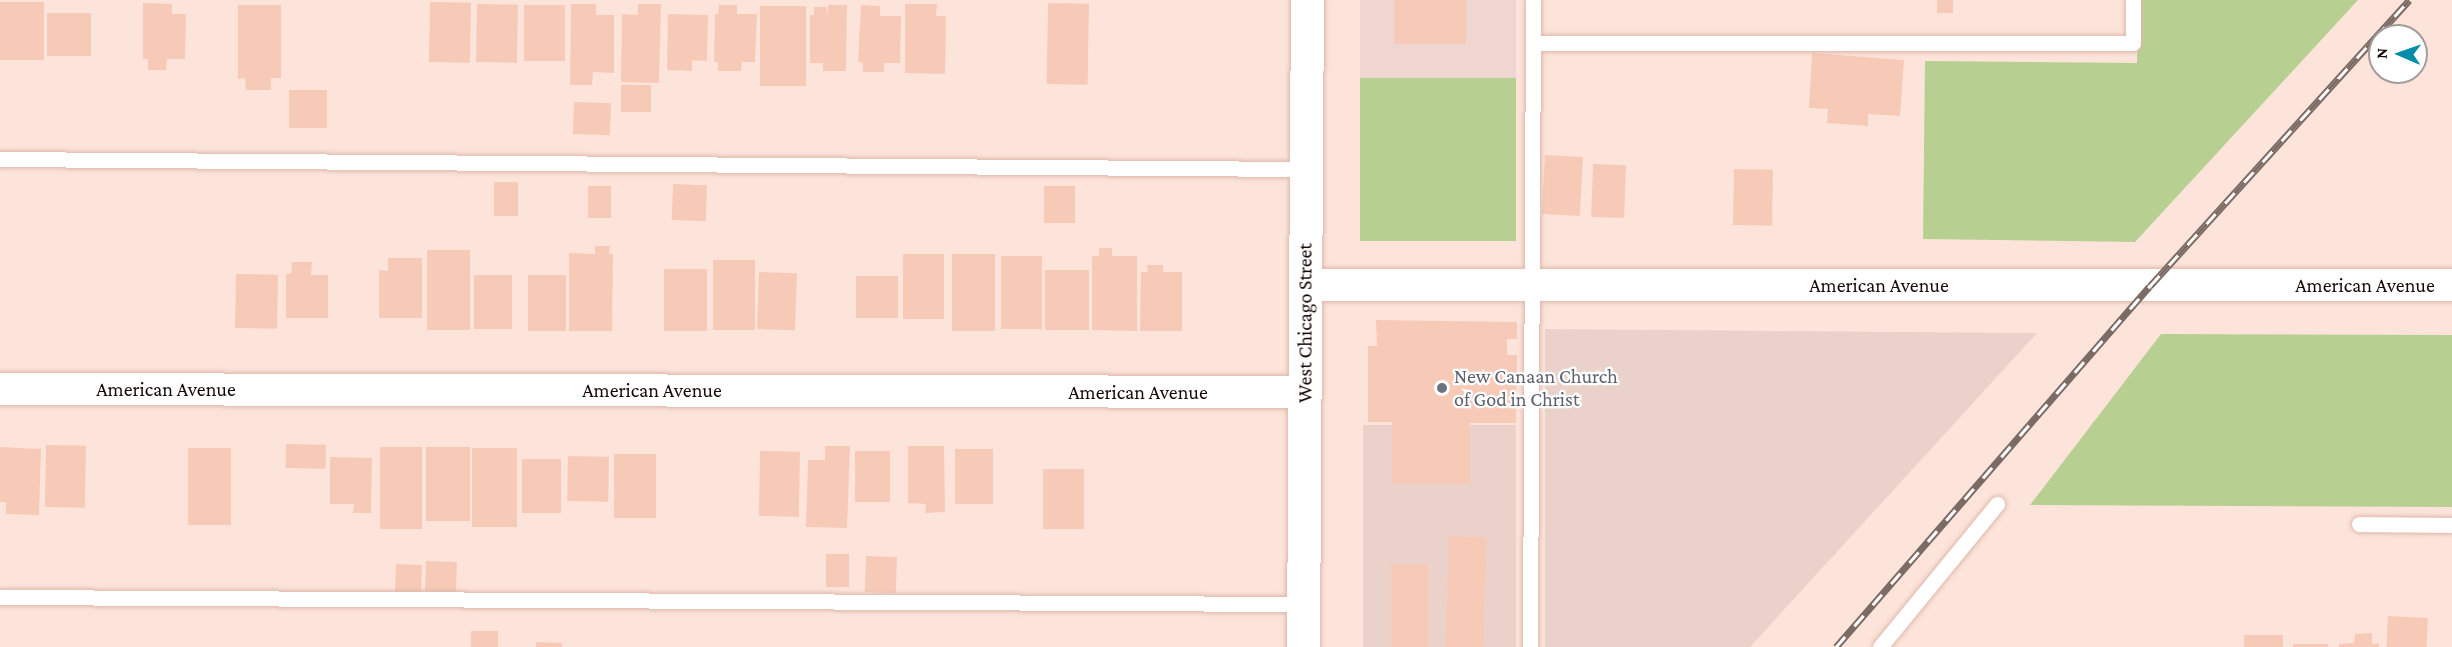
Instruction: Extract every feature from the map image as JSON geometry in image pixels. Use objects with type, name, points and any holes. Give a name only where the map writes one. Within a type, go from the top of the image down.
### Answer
[{"type":"street","name":"West Chicago Street","points":[[1303,647],[1307,0]]},
{"type":"street","name":"American Avenue","points":[[1305,285],[2452,285]]},
{"type":"street","name":"American Avenue","points":[[0,389],[1305,392]]},
{"type":"lane","points":[[1530,647],[1533,0]]},
{"type":"lane","points":[[1533,43],[2133,43],[2133,0]]},
{"type":"lane","points":[[0,159],[1306,170]]},
{"type":"lane","points":[[1880,647],[1997,504]]},
{"type":"lane","points":[[2359,524],[2452,525]]},
{"type":"lane","points":[[0,597],[1303,604]]},
{"type":"shaded area","points":[[1360,0],[1516,0],[1516,78],[1360,78]]},
{"type":"shaded area","points":[[1545,329],[2037,333],[1750,647],[1545,647]]},
{"type":"shaded area","points":[[1363,425],[1516,425],[1516,647],[1363,647]]},
{"type":"green space","points":[[2138,0],[2358,0],[2135,242],[1923,239],[1925,61],[2137,63]]},
{"type":"green space","points":[[1360,78],[1516,78],[1516,241],[1360,241]]},
{"type":"green space","points":[[2161,334],[2452,335],[2452,507],[2030,505]]},
{"type":"building","points":[[1394,0],[1466,0],[1466,44],[1394,44]]},
{"type":"building","points":[[1937,0],[1953,0],[1953,13],[1937,13]]},
{"type":"building","points":[[0,2],[44,2],[44,60],[0,60]]},
{"type":"building","points":[[430,2],[471,3],[470,63],[429,62]]},
{"type":"building","points":[[143,3],[172,4],[172,14],[186,14],[185,59],[167,59],[166,70],[148,70],[148,59],[143,59]]},
{"type":"building","points":[[1048,3],[1089,4],[1088,85],[1047,84]]},
{"type":"building","points":[[477,4],[518,5],[517,63],[476,62]]},
{"type":"building","points":[[571,4],[596,4],[596,15],[614,15],[614,73],[593,72],[592,85],[570,85]]},
{"type":"building","points":[[638,4],[661,4],[659,83],[621,82],[622,14],[638,15]]},
{"type":"building","points":[[905,4],[937,4],[936,16],[946,16],[945,74],[905,73]]},
{"type":"building","points":[[238,5],[281,5],[281,78],[271,78],[271,90],[246,90],[245,78],[238,79]]},
{"type":"building","points":[[524,5],[565,5],[565,61],[524,61]]},
{"type":"building","points":[[719,5],[737,5],[737,14],[757,14],[755,62],[742,62],[741,71],[718,71],[718,62],[714,62],[715,14],[718,14]]},
{"type":"building","points":[[828,5],[847,5],[846,71],[823,71],[823,63],[810,63],[810,15],[814,15],[814,7],[826,7],[828,15]]},
{"type":"building","points":[[861,5],[880,6],[880,16],[901,16],[900,63],[884,63],[884,72],[863,72],[863,63],[858,62]]},
{"type":"building","points":[[760,6],[806,6],[806,86],[760,86]]},
{"type":"building","points":[[47,13],[91,13],[91,56],[47,56]]},
{"type":"building","points":[[668,14],[708,15],[707,61],[692,60],[692,71],[667,70]]},
{"type":"building","points":[[1812,53],[1904,60],[1900,116],[1868,114],[1868,126],[1827,123],[1828,109],[1809,108]]},
{"type":"building","points":[[621,85],[651,85],[651,112],[621,112]]},
{"type":"building","points":[[289,90],[327,90],[327,128],[289,128]]},
{"type":"building","points":[[574,102],[611,103],[610,135],[573,134]]},
{"type":"building","points":[[1545,155],[1583,157],[1580,216],[1542,214]]},
{"type":"building","points":[[1593,164],[1626,165],[1624,218],[1591,217]]},
{"type":"building","points":[[1734,169],[1773,170],[1772,226],[1733,225]]},
{"type":"building","points":[[494,182],[518,182],[518,216],[494,216]]},
{"type":"building","points":[[673,184],[707,185],[706,221],[672,220]]},
{"type":"building","points":[[588,186],[611,186],[611,218],[588,218]]},
{"type":"building","points":[[1044,186],[1075,186],[1075,223],[1044,223]]},
{"type":"building","points":[[595,246],[610,246],[609,254],[613,254],[612,331],[569,331],[569,253],[595,254]]},
{"type":"building","points":[[1099,248],[1112,248],[1112,256],[1137,256],[1137,331],[1092,330],[1092,256],[1099,256]]},
{"type":"building","points":[[427,250],[470,250],[470,330],[427,330]]},
{"type":"building","points":[[903,254],[944,254],[944,319],[903,319]]},
{"type":"building","points":[[952,254],[995,254],[995,331],[952,331]]},
{"type":"building","points":[[1001,256],[1042,256],[1042,329],[1001,329]]},
{"type":"building","points":[[388,258],[422,258],[422,318],[379,318],[379,270],[388,271]]},
{"type":"building","points":[[713,260],[755,260],[755,330],[713,330]]},
{"type":"building","points":[[292,262],[312,262],[311,275],[328,275],[328,318],[286,318],[286,274],[291,274]]},
{"type":"building","points":[[1147,265],[1163,265],[1163,272],[1182,272],[1182,331],[1140,331],[1141,272],[1148,272]]},
{"type":"building","points":[[664,269],[707,269],[707,331],[664,331]]},
{"type":"building","points":[[1045,270],[1089,270],[1089,330],[1045,330]]},
{"type":"building","points":[[759,272],[797,273],[795,330],[757,329]]},
{"type":"building","points":[[236,274],[278,275],[277,329],[235,328]]},
{"type":"building","points":[[474,275],[512,275],[512,329],[474,329]]},
{"type":"building","points":[[528,275],[566,275],[566,331],[528,331]]},
{"type":"building","points":[[856,276],[898,276],[898,318],[856,318]]},
{"type":"building","name":"New Canaan Church of God in Christ","points":[[1376,320],[1517,322],[1517,339],[1507,339],[1507,355],[1517,355],[1516,423],[1470,423],[1470,484],[1392,483],[1392,422],[1368,422],[1368,346],[1377,346]]},
{"type":"building","points":[[286,444],[326,445],[326,469],[286,468]]},
{"type":"building","points":[[46,445],[86,446],[85,508],[45,507]]},
{"type":"building","points":[[825,446],[850,446],[847,528],[806,527],[808,460],[825,460]]},
{"type":"building","points":[[908,446],[944,446],[945,512],[925,513],[926,504],[908,503]]},
{"type":"building","points":[[0,447],[41,449],[39,515],[6,514],[6,502],[0,502]]},
{"type":"building","points":[[380,447],[422,447],[422,529],[380,529]]},
{"type":"building","points":[[426,447],[470,447],[470,521],[426,521]]},
{"type":"building","points":[[188,448],[231,448],[231,525],[188,525]]},
{"type":"building","points":[[472,448],[517,448],[517,527],[472,527]]},
{"type":"building","points":[[955,449],[993,449],[993,504],[955,504]]},
{"type":"building","points":[[760,451],[800,452],[799,517],[759,516]]},
{"type":"building","points":[[855,451],[890,451],[890,502],[855,502]]},
{"type":"building","points":[[614,454],[656,454],[656,518],[614,518]]},
{"type":"building","points":[[568,456],[609,457],[608,502],[567,501]]},
{"type":"building","points":[[330,457],[372,458],[371,513],[353,513],[354,504],[330,504]]},
{"type":"building","points":[[522,459],[561,459],[561,513],[522,513]]},
{"type":"building","points":[[1043,469],[1084,469],[1084,529],[1043,529]]},
{"type":"building","points":[[1449,536],[1487,537],[1483,647],[1445,647]]},
{"type":"building","points":[[826,554],[849,554],[849,587],[826,587]]},
{"type":"building","points":[[866,556],[897,557],[896,593],[865,592]]},
{"type":"building","points":[[426,561],[457,562],[456,593],[425,592]]},
{"type":"building","points":[[396,564],[422,565],[421,595],[395,594]]},
{"type":"building","points":[[1391,564],[1428,564],[1428,647],[1391,647]]},
{"type":"building","points":[[2388,616],[2428,618],[2426,647],[2386,647]]},
{"type":"building","points":[[471,631],[498,631],[498,647],[471,647]]},
{"type":"building","points":[[2372,633],[2372,644],[2379,643],[2379,647],[2339,647],[2339,644],[2354,643],[2355,634]]},
{"type":"building","points":[[2244,635],[2283,635],[2283,647],[2244,647]]},
{"type":"building","points":[[536,642],[562,643],[562,647],[536,647]]},
{"type":"building","points":[[2293,644],[2328,644],[2328,647],[2293,647]]},
{"type":"railway","points":[[1836,647],[2150,286],[2409,0]]},
{"type":"place","name":"New Canaan Church of God in Christ","points":[[1442,388]]}]
